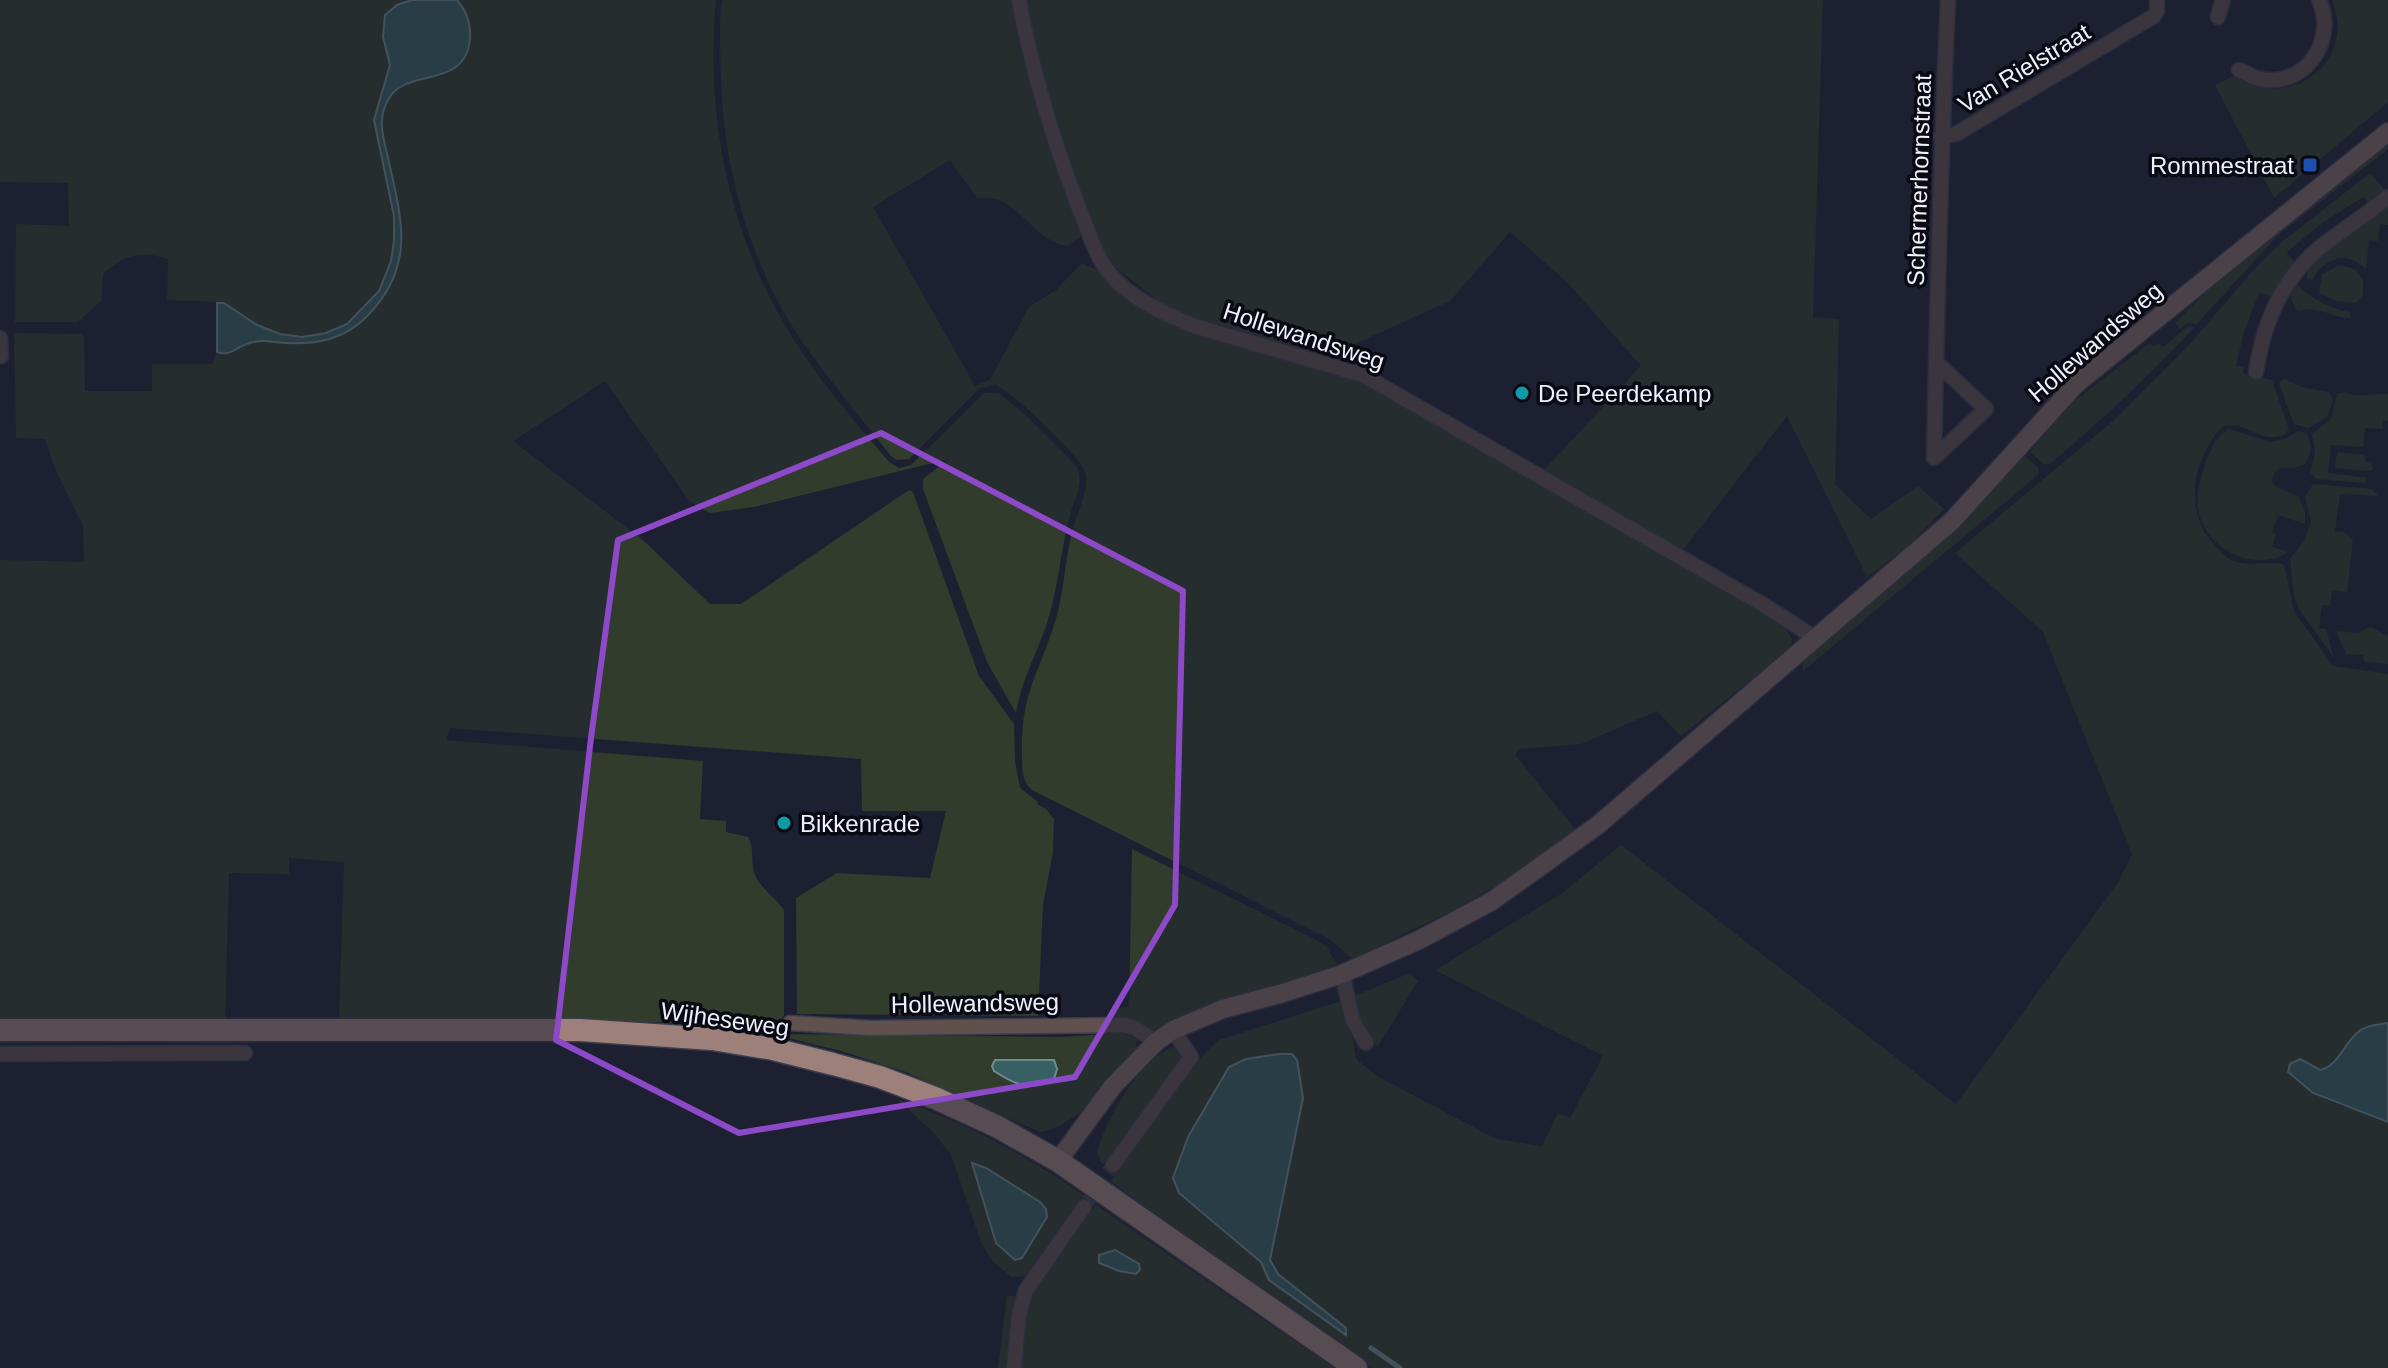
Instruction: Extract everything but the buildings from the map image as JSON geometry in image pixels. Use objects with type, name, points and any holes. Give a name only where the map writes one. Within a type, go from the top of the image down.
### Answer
[{"type":"main road","name":"Hollewandsweg","points":[[1058,1161],[1113,1086],[1156,1042],[1173,1030],[1223,1009],[1342,974],[1419,940],[1492,901],[1598,825],[1952,521],[2076,384],[2388,132]]},
{"type":"main road","name":"Wijheseweg","points":[[0,1030],[580,1030],[712,1039],[773,1049],[880,1077],[969,1113],[1058,1161],[1356,1368]]},
{"type":"street","name":"Hollewandsweg","points":[[1019,0],[1035,75],[1067,178],[1098,257],[1125,287],[1167,315],[1194,326],[1363,375],[1748,596],[1817,639]]},
{"type":"street","name":"Schermerhornstraat","points":[[1936,362],[1986,409],[1934,458],[1934,445],[1941,137],[1948,0]]},
{"type":"street","name":"Van Rielstraat","points":[[1941,137],[1956,134],[2154,16],[2157,0]]},
{"type":"street","points":[[2218,17],[2223,0]]},
{"type":"street","points":[[2239,70],[2256,78],[2278,80],[2307,67],[2318,54],[2325,37],[2325,20],[2319,0]]},
{"type":"street","points":[[2256,372],[2270,317],[2293,276],[2319,249],[2388,197]]},
{"type":"street","points":[[0,338],[1,356]]},
{"type":"street","points":[[1342,974],[1353,1021],[1366,1043]]},
{"type":"street","name":"Hollewandsweg","points":[[790,1023],[871,1028],[1124,1025],[1135,1028],[1156,1042]]},
{"type":"street","points":[[1113,1165],[1191,1057],[1173,1030]]},
{"type":"street","points":[[0,1054],[245,1053]]},
{"type":"street","points":[[1014,1368],[1019,1315],[1026,1290],[1084,1207]]},
{"type":"highlighted area","points":[[881,433],[1183,591],[1175,905],[1075,1077],[739,1133],[556,1040],[591,738],[618,540]]},
{"type":"shaded area","points":[[0,0],[716,0],[714,85],[725,169],[735,210],[766,289],[797,345],[821,379],[889,462],[899,468],[911,465],[984,393],[998,393],[1041,430],[1078,470],[1079,486],[1067,526],[1050,612],[1016,713],[987,662],[923,489],[923,479],[949,459],[754,507],[710,513],[690,502],[605,381],[513,441],[644,541],[710,604],[741,604],[909,490],[913,492],[979,676],[1014,724],[1015,761],[1020,788],[1054,819],[1053,852],[1043,905],[1038,1016],[797,1014],[796,898],[837,873],[930,878],[946,811],[862,811],[861,759],[450,728],[446,740],[703,761],[700,819],[726,821],[726,832],[748,837],[755,875],[784,910],[784,1015],[773,1034],[1062,1037],[1121,1033],[1137,1039],[1135,1051],[1093,1100],[1069,1121],[1040,1132],[906,1072],[841,1051],[756,1030],[659,1022],[339,1021],[344,862],[289,858],[289,874],[229,873],[225,1021],[0,1022],[0,560],[84,562],[83,526],[56,471],[45,439],[16,438],[14,333],[80,334],[84,337],[85,391],[152,391],[152,364],[212,364],[217,352],[229,352],[255,342],[280,343],[280,334],[257,325],[220,302],[167,300],[168,259],[149,255],[125,259],[103,274],[102,300],[78,322],[15,322],[16,224],[69,226],[68,183],[0,182]]},
{"type":"shaded area","points":[[412,0],[457,0],[468,18],[470,39],[466,55],[457,66],[407,83],[396,90],[385,107],[382,133],[397,197],[401,237],[400,257],[384,295],[359,323],[326,340],[301,343],[256,341],[230,352],[217,352],[217,303],[224,303],[257,325],[280,334],[302,337],[326,333],[347,324],[379,291],[391,261],[394,241],[394,216],[374,120],[390,65],[383,37],[385,15],[397,5]]},
{"type":"shaded area","points":[[722,0],[1016,0],[1082,230],[1080,237],[1066,246],[1042,234],[1003,202],[977,198],[950,160],[873,207],[975,386],[990,380],[1029,307],[1056,290],[1082,263],[1101,272],[1122,292],[1376,387],[1784,625],[1792,639],[1791,647],[1681,736],[1657,711],[1581,744],[1518,749],[1515,755],[1575,829],[1504,881],[1453,910],[1352,959],[1331,940],[1032,790],[1026,783],[1023,771],[1022,737],[1026,704],[1057,617],[1072,532],[1086,489],[1086,474],[1073,454],[1046,426],[996,385],[980,388],[909,459],[897,460],[834,384],[783,311],[767,280],[743,215],[734,182],[723,114]]},
{"type":"shaded area","points":[[1025,0],[1823,0],[1813,317],[1839,319],[1835,484],[1871,519],[1918,486],[1944,509],[1910,544],[1867,577],[1787,416],[1683,550],[1544,470],[1641,366],[1568,283],[1510,232],[1450,301],[1328,356],[1180,313],[1157,300],[1114,266],[1098,241],[1045,93]]},
{"type":"shaded area","points":[[2332,0],[2388,0],[2388,102],[2274,198],[2215,85],[2234,76],[2255,86],[2276,89],[2296,85],[2313,76],[2327,61],[2335,44],[2337,23]]},
{"type":"shaded area","points":[[2388,139],[2388,149],[2278,235],[2197,324],[2187,323],[2180,329],[2175,323],[2234,264]]},
{"type":"shaded area","points":[[2370,173],[2385,190],[2384,195],[2371,206],[2363,197],[2322,223],[2288,251],[2287,254],[2297,263],[2273,297],[2259,292],[2243,335],[2236,366],[2244,367],[2243,373],[2272,380],[2289,430],[2281,436],[2272,437],[2239,426],[2221,428],[2211,440],[2198,469],[2195,500],[2203,529],[2229,559],[2242,563],[2284,565],[2294,611],[2333,666],[2388,674],[2388,1023],[2360,1030],[2336,1059],[2320,1070],[2300,1059],[2290,1064],[2291,1076],[2313,1093],[2388,1122],[2388,1368],[1373,1368],[1304,1323],[1112,1182],[1176,1086],[1219,1040],[1341,1001],[1356,1059],[1377,1076],[1496,1139],[1542,1146],[1558,1113],[1570,1118],[1603,1056],[1435,970],[1561,894],[1621,845],[1956,1104],[2119,881],[2132,854],[2043,632],[1955,553],[2114,420],[2188,346],[2283,241]],"holes":[[[1292,1054],[1297,1060],[1303,1098],[1270,1260],[1278,1274],[1345,1328],[1345,1334],[1269,1280],[1261,1262],[1229,1068],[1246,1059]]]},
{"type":"shaded area","points":[[2388,204],[2388,225],[2380,224],[2378,241],[2369,240],[2366,269],[2351,259],[2336,259],[2323,266],[2312,280],[2307,279],[2307,271],[2315,260]]},
{"type":"shaded area","points":[[2338,265],[2355,269],[2363,280],[2363,295],[2356,303],[2336,301],[2319,293],[2322,275]]},
{"type":"shaded area","points":[[2294,283],[2319,301],[2349,312],[2351,318],[2312,309],[2298,312],[2291,298]]},
{"type":"shaded area","points":[[2187,327],[2195,327],[2124,398],[2050,464],[2043,464],[2030,452],[2067,407],[2150,343],[2153,347],[2159,343],[2163,347]]},
{"type":"shaded area","points":[[2285,379],[2301,387],[2329,392],[2333,399],[2328,416],[2308,428],[2294,424],[2280,387],[2280,382]]},
{"type":"shaded area","points":[[2345,392],[2356,395],[2388,394],[2388,421],[2383,421],[2382,429],[2365,428],[2363,447],[2331,445],[2328,473],[2368,478],[2364,483],[2317,479],[2310,472],[2315,453],[2312,434],[2331,419],[2337,394]]},
{"type":"shaded area","points":[[2229,429],[2270,442],[2285,439],[2298,431],[2306,433],[2310,441],[2305,464],[2279,468],[2272,480],[2277,487],[2299,497],[2305,512],[2305,524],[2278,515],[2272,532],[2276,534],[2272,547],[2288,552],[2278,557],[2248,559],[2228,551],[2211,537],[2200,518],[2198,496],[2205,464],[2217,439]]},
{"type":"shaded area","points":[[2337,452],[2364,455],[2366,463],[2371,461],[2373,469],[2335,468]]},
{"type":"shaded area","points":[[2025,456],[2038,468],[2039,474],[1803,671],[1802,662]]},
{"type":"shaded area","points":[[2313,484],[2371,489],[2377,494],[2340,494],[2335,531],[2344,532],[2353,539],[2347,592],[2332,590],[2330,605],[2322,605],[2319,628],[2326,629],[2334,658],[2299,609],[2294,595],[2290,559],[2304,541],[2311,522],[2305,497]]},
{"type":"shaded area","points":[[2370,627],[2388,636],[2388,664],[2364,661],[2363,655],[2346,654],[2336,631],[2357,633]]},
{"type":"shaded area","points":[[1132,849],[1317,940],[1327,947],[1336,964],[1285,983],[1207,1005],[1158,1031],[1149,1030],[1130,1018],[1115,1019],[1113,1008],[1129,1007]]},
{"type":"shaded area","points":[[1410,973],[1418,981],[1378,1046],[1364,1031],[1352,997]]},
{"type":"shaded area","points":[[2388,1023],[2388,1122],[2313,1093],[2288,1072],[2290,1064],[2300,1059],[2320,1070],[2326,1068],[2360,1030]]},
{"type":"shaded area","points":[[1173,1047],[1180,1052],[1180,1059],[1103,1165],[1097,1154],[1116,1109],[1137,1077]]},
{"type":"shaded area","points":[[1292,1054],[1297,1060],[1303,1098],[1270,1260],[1278,1274],[1346,1328],[1346,1335],[1269,1280],[1261,1262],[1179,1193],[1173,1178],[1188,1137],[1229,1067],[1246,1059]]},
{"type":"shaded area","points":[[995,1060],[1054,1060],[1057,1069],[1054,1079],[1046,1083],[1023,1085],[994,1071],[992,1066]]},
{"type":"shaded area","points":[[898,1100],[947,1118],[994,1141],[1083,1195],[1026,1276],[1012,1277],[993,1262],[981,1242],[951,1155],[934,1133]],"holes":[[[972,1163],[986,1168],[1040,1202],[1045,1209],[996,1243]]]},
{"type":"shaded area","points":[[972,1163],[986,1168],[1046,1209],[1047,1217],[1022,1258],[1015,1260],[996,1243]]},
{"type":"shaded area","points":[[1096,1205],[1334,1368],[1019,1368],[1026,1307],[1030,1306],[1035,1289]]},
{"type":"shaded area","points":[[1115,1250],[1139,1264],[1140,1270],[1136,1274],[1099,1263],[1099,1255]]},
{"type":"shaded area","points":[[1007,1295],[1016,1297],[1017,1303],[1009,1368],[998,1368]]},
{"type":"waterway","points":[[1371,1348],[1400,1368]]},
{"type":"tunnel","points":[[1084,1207],[1113,1165]]},
{"type":"place","name":"Rommestraat","points":[[2310,165]]},
{"type":"place","name":"De Peerdekamp","points":[[1522,393]]},
{"type":"place","name":"Bikkenrade","points":[[784,823]]}]
